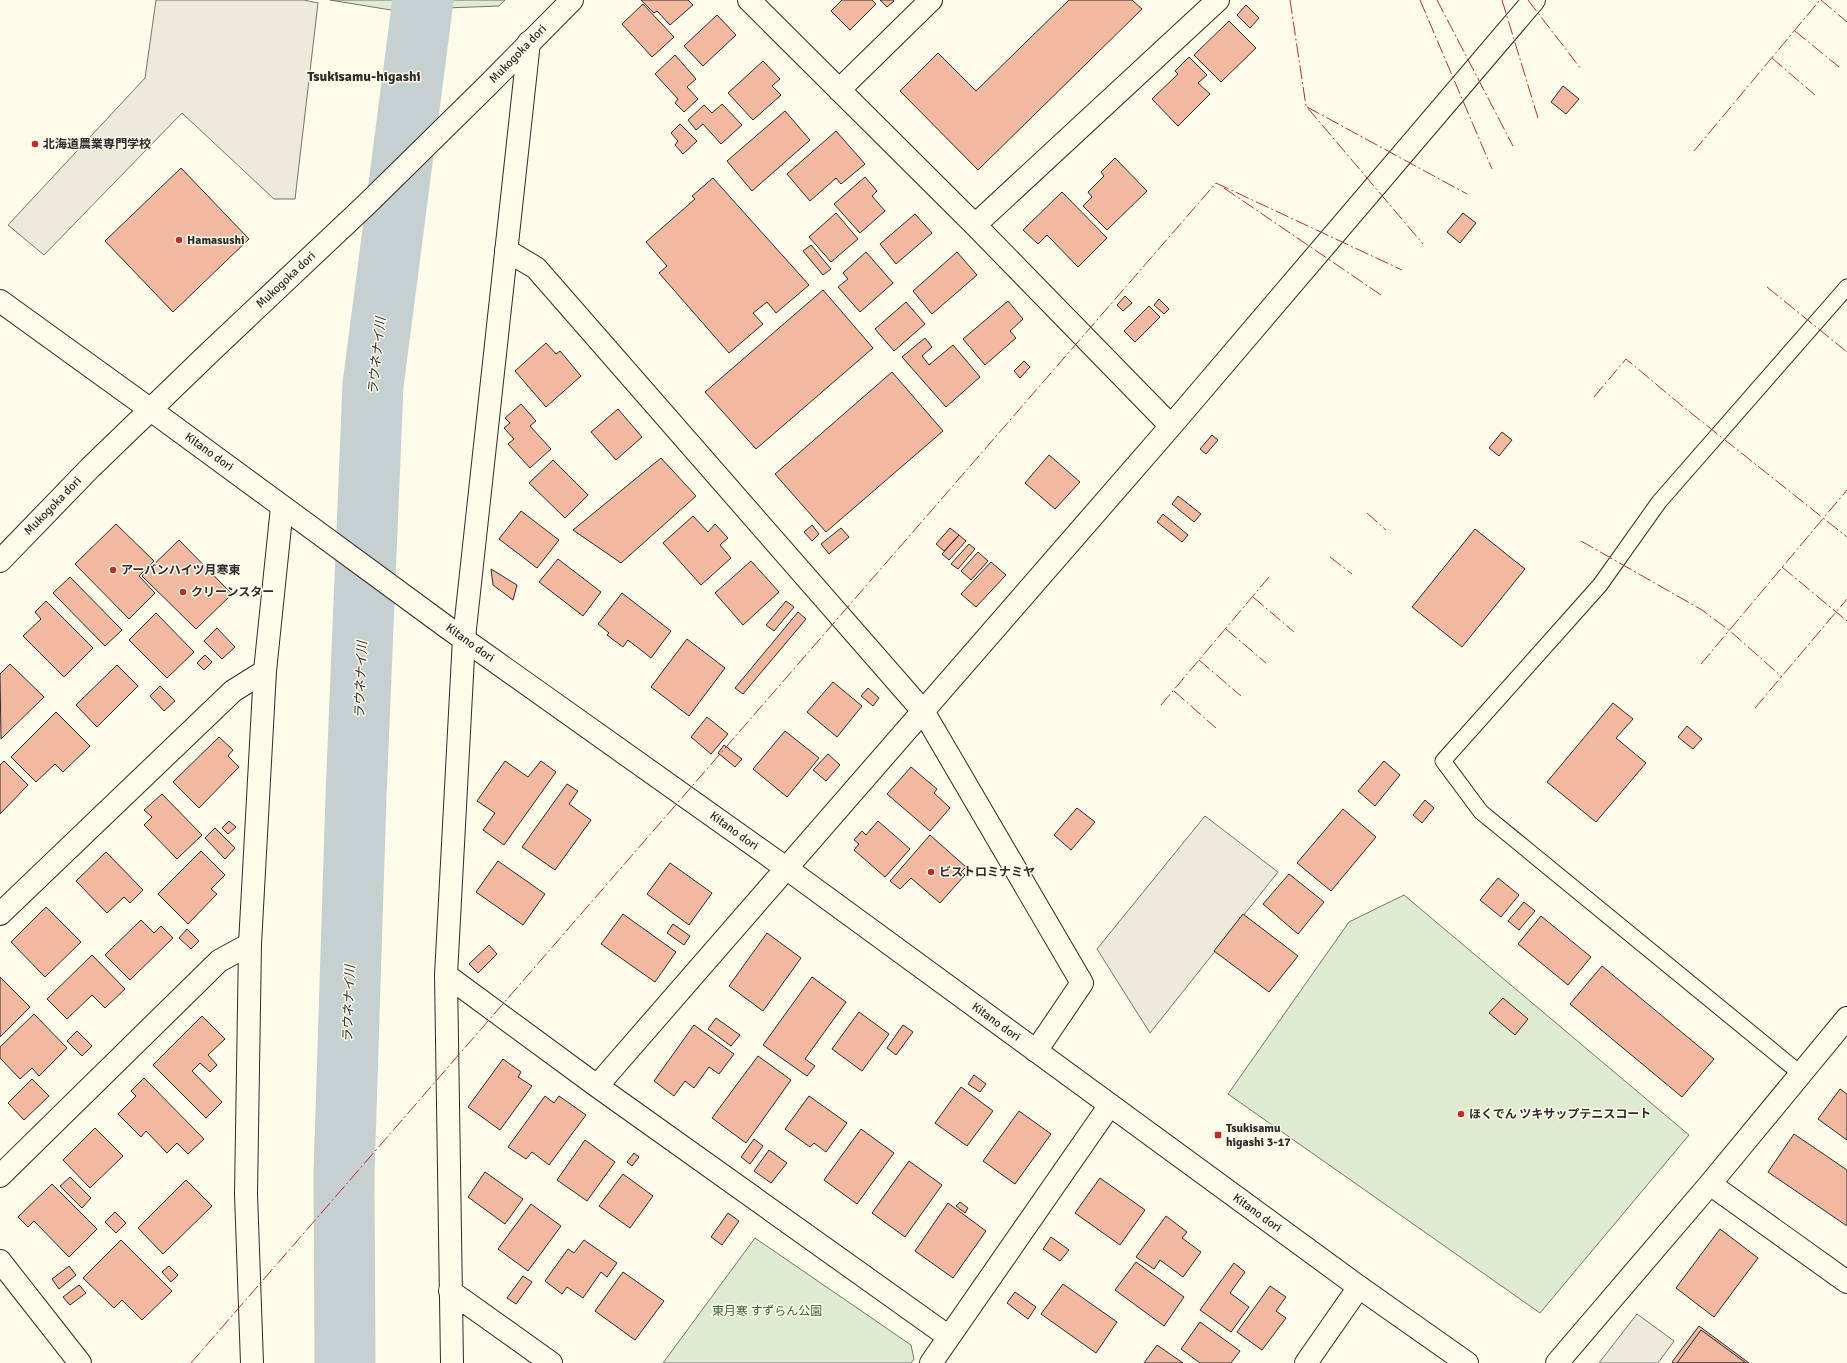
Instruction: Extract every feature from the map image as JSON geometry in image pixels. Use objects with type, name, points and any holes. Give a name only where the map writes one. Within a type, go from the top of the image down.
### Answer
[{"type":"street","name":"Mukogoka dori","points":[[0,560],[90,468],[368,203],[572,0]]},
{"type":"street","points":[[749,0],[976,225],[1171,426]]},
{"type":"street","points":[[839,90],[930,0]]},
{"type":"street","points":[[976,225],[1218,0]]},
{"type":"street","points":[[598,1086],[1171,426],[1534,0]]},
{"type":"street","points":[[452,1363],[446,975],[456,633],[506,250],[529,42]]},
{"type":"street","points":[[506,250],[536,268],[923,711],[1082,983],[1036,1051]]},
{"type":"street","name":"Kitano dori","points":[[0,301],[456,633],[786,868],[1359,1287],[1466,1363]]},
{"type":"street","points":[[252,1363],[246,1194],[250,944],[265,671],[282,507]]},
{"type":"street","points":[[0,914],[233,691],[265,671]]},
{"type":"street","points":[[0,1176],[219,961],[250,944]]},
{"type":"street","points":[[446,975],[598,1086],[949,1336]]},
{"type":"street","points":[[1557,1363],[1710,1184],[1846,1020]]},
{"type":"street","points":[[931,1363],[1110,1105]]},
{"type":"street","points":[[1710,1184],[1847,1282]]},
{"type":"street","points":[[0,1261],[80,1363]]},
{"type":"street","points":[[1306,1363],[1359,1287]]},
{"type":"street","points":[[450,1291],[551,1363]]},
{"type":"lane","points":[[1801,1074],[1481,812],[1443,761],[1600,586],[1660,502],[1847,287]]},
{"type":"green space","points":[[330,0],[505,0],[499,6],[391,10]]},
{"type":"green space","name":"ほくでん ツキサップテニスコート","points":[[1404,895],[1689,1135],[1540,1313],[1228,1094],[1349,922]]},
{"type":"green space","name":"東月寒 すずらん公園","points":[[755,1238],[911,1345],[914,1359],[911,1363],[663,1363]]},
{"type":"shaded area","points":[[156,0],[304,0],[318,3],[295,199],[274,199],[182,113],[44,255],[8,225],[145,78]]},
{"type":"shaded area","points":[[1205,816],[1278,872],[1150,1033],[1097,949]]},
{"type":"shaded area","points":[[1637,1314],[1674,1341],[1658,1363],[1599,1363]]},
{"type":"building","points":[[641,0],[688,0],[693,5],[670,25],[657,11],[654,13]]},
{"type":"building","points":[[842,0],[872,0],[876,4],[850,30],[831,11]]},
{"type":"building","points":[[880,0],[893,0],[894,1],[887,7]]},
{"type":"building","points":[[1069,0],[1132,0],[1142,9],[978,170],[900,91],[938,53],[976,91]]},
{"type":"building","points":[[643,4],[674,37],[652,57],[622,24]]},
{"type":"building","points":[[1246,5],[1259,18],[1250,28],[1237,15]]},
{"type":"building","points":[[717,15],[736,35],[703,66],[684,46]]},
{"type":"building","points":[[1229,21],[1256,48],[1221,82],[1194,55]]},
{"type":"building","points":[[675,55],[696,79],[687,87],[698,99],[684,112],[675,103],[678,99],[655,74]]},
{"type":"building","points":[[1189,57],[1207,75],[1198,83],[1210,94],[1178,126],[1152,99],[1178,74],[1175,71]]},
{"type":"building","points":[[763,61],[780,79],[772,86],[781,95],[753,120],[728,93]]},
{"type":"building","points":[[1563,86],[1579,99],[1566,114],[1551,102]]},
{"type":"building","points":[[722,104],[742,125],[721,144],[703,124],[696,130],[688,120],[704,105],[712,113]]},
{"type":"building","points":[[785,111],[810,140],[752,191],[727,161]]},
{"type":"building","points":[[680,124],[697,141],[683,154],[675,145],[678,141],[671,133]]},
{"type":"building","points":[[836,131],[865,164],[841,184],[836,178],[810,201],[787,174]]},
{"type":"building","points":[[1115,158],[1147,191],[1107,230],[1083,206],[1092,197],[1088,192],[1104,176],[1101,172]]},
{"type":"building","points":[[181,168],[249,239],[173,312],[105,241]]},
{"type":"building","points":[[865,177],[877,191],[872,196],[885,211],[860,233],[834,204]]},
{"type":"building","points":[[713,178],[809,285],[776,313],[767,302],[753,313],[763,324],[729,353],[659,273],[667,266],[646,242],[695,199],[692,196]]},
{"type":"building","points":[[1062,192],[1107,238],[1078,267],[1047,235],[1038,244],[1023,230]]},
{"type":"building","points":[[836,213],[858,239],[831,262],[809,237]]},
{"type":"building","points":[[1463,213],[1476,223],[1460,243],[1447,232]]},
{"type":"building","points":[[915,214],[932,233],[896,264],[880,244]]},
{"type":"building","points":[[811,245],[831,269],[823,275],[803,251]]},
{"type":"building","points":[[866,252],[893,283],[860,312],[838,287],[848,279],[843,273]]},
{"type":"building","points":[[957,252],[977,275],[932,314],[913,291]]},
{"type":"building","points":[[823,290],[873,348],[756,449],[705,392]]},
{"type":"building","points":[[1125,296],[1132,303],[1123,311],[1117,305]]},
{"type":"building","points":[[1159,299],[1169,309],[1164,314],[1154,305]]},
{"type":"building","points":[[1008,301],[1023,319],[1010,331],[1016,338],[985,365],[963,339]]},
{"type":"building","points":[[906,302],[925,324],[894,351],[875,329]]},
{"type":"building","points":[[1149,306],[1160,317],[1135,342],[1124,331]]},
{"type":"building","points":[[925,338],[932,347],[922,356],[929,365],[953,345],[980,377],[946,407],[902,357]]},
{"type":"building","points":[[546,343],[556,354],[560,351],[581,376],[546,407],[515,371]]},
{"type":"building","points":[[1024,361],[1030,367],[1020,378],[1014,371]]},
{"type":"building","points":[[892,372],[943,431],[826,532],[775,474]]},
{"type":"building","points":[[521,404],[536,421],[530,426],[551,449],[530,468],[508,444],[514,439],[504,428],[510,423],[505,418]]},
{"type":"building","points":[[618,409],[642,437],[616,460],[591,432]]},
{"type":"building","points":[[1502,432],[1512,440],[1499,456],[1489,448]]},
{"type":"building","points":[[1212,435],[1218,440],[1206,454],[1200,449]]},
{"type":"building","points":[[1049,455],[1080,482],[1055,509],[1025,483]]},
{"type":"building","points":[[661,458],[696,496],[621,563],[573,530]]},
{"type":"building","points":[[553,460],[588,495],[565,518],[529,483]]},
{"type":"building","points":[[1178,496],[1201,514],[1194,522],[1172,504]]},
{"type":"building","points":[[521,511],[559,540],[537,568],[499,539]]},
{"type":"building","points":[[1163,514],[1188,535],[1182,542],[1157,522]]},
{"type":"building","points":[[693,516],[708,532],[715,524],[728,538],[720,545],[731,558],[701,585],[663,543]]},
{"type":"building","name":"アーバンハイツ月寒東","points":[[116,524],[154,561],[139,576],[155,593],[129,619],[75,564]]},
{"type":"building","points":[[812,525],[819,534],[812,541],[804,532]]},
{"type":"building","points":[[841,528],[849,537],[829,554],[821,544]]},
{"type":"building","points":[[950,528],[959,535],[944,551],[936,544]]},
{"type":"building","points":[[1475,529],[1525,569],[1462,647],[1412,607]]},
{"type":"building","points":[[959,535],[966,541],[949,560],[942,554]]},
{"type":"building","points":[[179,540],[232,594],[196,629],[142,576]]},
{"type":"building","points":[[969,544],[975,549],[958,569],[951,564]]},
{"type":"building","points":[[978,552],[988,561],[971,580],[961,571]]},
{"type":"building","points":[[558,559],[601,592],[583,616],[539,582]]},
{"type":"building","points":[[751,561],[779,592],[743,625],[715,593]]},
{"type":"building","points":[[991,562],[1006,575],[976,607],[961,594]]},
{"type":"building","points":[[491,569],[517,585],[513,600],[493,585]]},
{"type":"building","points":[[70,577],[122,630],[105,646],[53,593]]},
{"type":"building","points":[[622,593],[671,631],[651,658],[628,640],[623,647],[607,635],[609,633],[598,624]]},
{"type":"building","points":[[46,601],[93,648],[64,677],[23,636],[41,619],[35,612]]},
{"type":"building","points":[[786,601],[794,607],[774,631],[766,625]]},
{"type":"building","points":[[798,612],[806,619],[743,694],[735,688]]},
{"type":"building","points":[[156,613],[194,652],[167,678],[129,640]]},
{"type":"building","points":[[217,628],[235,647],[222,659],[204,641]]},
{"type":"building","points":[[687,639],[725,668],[689,716],[651,687]]},
{"type":"building","points":[[205,655],[212,662],[204,670],[197,663]]},
{"type":"building","points":[[10,664],[44,697],[1,739],[0,674]]},
{"type":"building","points":[[117,665],[138,686],[97,727],[76,705]]},
{"type":"building","points":[[833,682],[862,706],[837,737],[807,712]]},
{"type":"building","points":[[160,686],[175,701],[164,711],[150,696]]},
{"type":"building","points":[[868,688],[879,698],[873,706],[861,696]]},
{"type":"building","points":[[1613,703],[1633,719],[1616,738],[1646,763],[1596,822],[1547,782]]},
{"type":"building","points":[[56,712],[90,746],[63,772],[55,764],[36,782],[11,757]]},
{"type":"building","points":[[707,717],[728,734],[711,754],[691,737]]},
{"type":"building","points":[[1687,726],[1702,739],[1693,749],[1678,737]]},
{"type":"building","points":[[785,731],[819,758],[787,797],[753,769]]},
{"type":"building","points":[[219,737],[233,750],[228,756],[239,767],[199,808],[173,782]]},
{"type":"building","points":[[724,745],[742,759],[735,767],[718,753]]},
{"type":"building","points":[[828,754],[840,765],[826,781],[813,770]]},
{"type":"building","points":[[4,761],[28,785],[0,814],[0,765]]},
{"type":"building","points":[[505,761],[528,777],[541,761],[556,772],[504,845],[483,830],[495,813],[477,801]]},
{"type":"building","points":[[1384,761],[1400,775],[1375,806],[1358,791]]},
{"type":"building","points":[[911,767],[937,789],[934,793],[950,808],[930,831],[887,794]]},
{"type":"building","points":[[567,784],[578,791],[569,804],[591,820],[555,870],[522,847]]},
{"type":"building","points":[[162,794],[202,835],[177,859],[144,825],[152,817],[144,810]]},
{"type":"building","points":[[1425,800],[1434,808],[1422,823],[1413,815]]},
{"type":"building","points":[[1077,808],[1095,822],[1071,850],[1054,835]]},
{"type":"building","points":[[1343,809],[1376,837],[1331,891],[1297,863]]},
{"type":"building","points":[[229,821],[236,827],[228,834],[222,828]]},
{"type":"building","points":[[878,821],[910,849],[885,877],[854,850],[859,844],[854,840],[862,831],[866,835]]},
{"type":"building","points":[[215,828],[235,848],[225,859],[205,838]]},
{"type":"building","points":[[930,835],[966,867],[961,872],[965,875],[940,903],[911,878],[900,889],[890,881]]},
{"type":"building","points":[[201,851],[225,875],[211,889],[217,894],[188,924],[158,894]]},
{"type":"building","points":[[106,852],[143,890],[130,903],[124,897],[107,913],[76,881]]},
{"type":"building","points":[[498,861],[545,894],[523,925],[476,892]]},
{"type":"building","points":[[670,863],[712,893],[689,925],[647,894]]},
{"type":"building","points":[[1289,874],[1324,902],[1298,934],[1263,904]]},
{"type":"building","points":[[1498,878],[1519,895],[1501,917],[1480,900]]},
{"type":"building","points":[[1524,902],[1535,911],[1519,930],[1508,921]]},
{"type":"building","points":[[46,907],[81,942],[45,977],[11,942]]},
{"type":"building","points":[[623,914],[676,952],[655,982],[601,944]]},
{"type":"building","points":[[1243,914],[1298,956],[1269,992],[1214,951]]},
{"type":"building","points":[[1541,916],[1591,957],[1568,985],[1518,944]]},
{"type":"building","points":[[141,920],[154,933],[161,926],[173,938],[130,980],[105,955]]},
{"type":"building","points":[[673,924],[690,936],[684,945],[667,933]]},
{"type":"building","points":[[187,929],[199,941],[191,949],[179,938]]},
{"type":"building","points":[[767,933],[801,958],[763,1011],[729,986]]},
{"type":"building","points":[[489,945],[497,954],[478,973],[469,964]]},
{"type":"building","points":[[92,955],[125,989],[105,1008],[92,995],[67,1019],[47,999]]},
{"type":"building","points":[[1602,966],[1714,1059],[1682,1097],[1570,1004]]},
{"type":"building","points":[[0,977],[30,1007],[0,1037]]},
{"type":"building","points":[[812,977],[846,1002],[805,1059],[815,1066],[807,1076],[763,1045]]},
{"type":"building","points":[[1503,998],[1528,1019],[1515,1035],[1489,1013]]},
{"type":"building","points":[[859,1012],[889,1034],[862,1071],[832,1049]]},
{"type":"building","points":[[34,1014],[67,1048],[39,1076],[32,1068],[20,1079],[0,1058],[0,1047]]},
{"type":"building","points":[[202,1016],[225,1039],[208,1055],[217,1065],[210,1072],[200,1063],[192,1071],[222,1102],[206,1118],[153,1065]]},
{"type":"building","points":[[716,1018],[740,1035],[731,1046],[708,1029]]},
{"type":"building","points":[[694,1025],[734,1054],[719,1074],[709,1067],[694,1088],[685,1081],[674,1096],[654,1081]]},
{"type":"building","points":[[903,1025],[913,1032],[896,1055],[887,1048]]},
{"type":"building","points":[[77,1031],[92,1046],[82,1056],[67,1041]]},
{"type":"building","points":[[758,1056],[791,1080],[746,1143],[712,1118]]},
{"type":"building","points":[[503,1059],[521,1072],[518,1077],[532,1086],[500,1130],[468,1107]]},
{"type":"building","points":[[974,1075],[986,1084],[980,1092],[968,1084]]},
{"type":"building","points":[[144,1078],[204,1139],[188,1154],[177,1143],[167,1153],[146,1131],[141,1137],[118,1114],[136,1096],[131,1091]]},
{"type":"building","points":[[32,1079],[49,1096],[24,1120],[8,1103]]},
{"type":"building","points":[[961,1087],[993,1111],[967,1146],[935,1123]]},
{"type":"building","points":[[1840,1089],[1847,1094],[1847,1140],[1818,1119]]},
{"type":"building","points":[[545,1096],[554,1103],[559,1096],[586,1115],[549,1165],[532,1152],[526,1159],[508,1147]]},
{"type":"building","points":[[809,1096],[847,1123],[826,1152],[814,1143],[810,1147],[785,1129]]},
{"type":"building","points":[[1019,1111],[1051,1134],[1015,1184],[983,1161]]},
{"type":"building","points":[[95,1128],[123,1156],[90,1188],[63,1160]]},
{"type":"building","points":[[861,1129],[894,1153],[857,1204],[824,1180]]},
{"type":"building","points":[[1794,1134],[1847,1170],[1847,1226],[1768,1172]]},
{"type":"building","points":[[754,1139],[763,1146],[750,1164],[741,1157]]},
{"type":"building","points":[[585,1140],[615,1162],[587,1201],[557,1180]]},
{"type":"building","points":[[769,1150],[787,1163],[771,1183],[754,1171]]},
{"type":"building","points":[[634,1153],[639,1157],[632,1166],[627,1162]]},
{"type":"building","points":[[909,1161],[942,1185],[905,1237],[872,1213]]},
{"type":"building","points":[[485,1172],[523,1199],[505,1224],[468,1197]]},
{"type":"building","points":[[623,1174],[653,1196],[630,1228],[599,1206]]},
{"type":"building","points":[[70,1177],[91,1198],[82,1208],[60,1186]]},
{"type":"building","points":[[1100,1178],[1145,1210],[1120,1245],[1075,1213]]},
{"type":"building","points":[[186,1180],[212,1206],[163,1254],[138,1228]]},
{"type":"building","points":[[52,1184],[97,1229],[69,1257],[34,1221],[28,1227],[18,1217]]},
{"type":"building","points":[[960,1202],[968,1208],[965,1213],[956,1206]]},
{"type":"building","points":[[948,1203],[986,1231],[953,1278],[915,1251]]},
{"type":"building","points":[[531,1204],[561,1226],[528,1271],[498,1249]]},
{"type":"building","points":[[115,1212],[126,1223],[116,1233],[105,1222]]},
{"type":"building","points":[[728,1213],[739,1221],[722,1245],[711,1237]]},
{"type":"building","points":[[1166,1216],[1187,1232],[1182,1238],[1201,1252],[1183,1277],[1160,1260],[1154,1269],[1136,1257]]},
{"type":"building","points":[[1720,1229],[1758,1258],[1714,1317],[1676,1288]]},
{"type":"building","points":[[1051,1237],[1069,1250],[1060,1261],[1043,1249]]},
{"type":"building","points":[[121,1240],[172,1291],[142,1320],[122,1300],[114,1308],[83,1278]]},
{"type":"building","points":[[584,1240],[617,1263],[607,1277],[601,1272],[583,1298],[567,1287],[562,1294],[545,1281],[568,1249],[574,1253]]},
{"type":"building","points":[[1136,1262],[1184,1297],[1164,1326],[1115,1290]]},
{"type":"building","points":[[1234,1263],[1245,1272],[1230,1293],[1249,1307],[1231,1332],[1200,1310]]},
{"type":"building","points":[[69,1266],[76,1275],[59,1289],[52,1279]]},
{"type":"building","points":[[169,1266],[178,1275],[171,1282],[162,1272]]},
{"type":"building","points":[[623,1272],[664,1301],[635,1340],[595,1311]]},
{"type":"building","points":[[523,1276],[532,1282],[516,1304],[507,1298]]},
{"type":"building","points":[[1063,1284],[1117,1322],[1096,1353],[1041,1314]]},
{"type":"building","points":[[79,1285],[86,1293],[70,1305],[63,1297]]},
{"type":"building","points":[[1270,1286],[1286,1297],[1276,1311],[1286,1318],[1262,1350],[1237,1332]]},
{"type":"building","points":[[1015,1292],[1036,1307],[1028,1319],[1007,1303]]},
{"type":"building","points":[[1200,1322],[1240,1351],[1231,1363],[1200,1363],[1181,1349]]},
{"type":"building","points":[[1699,1326],[1749,1363],[1672,1362]]},
{"type":"building","points":[[1701,1330],[1746,1363],[1677,1363]]},
{"type":"building","points":[[1157,1345],[1183,1363],[1144,1363]]},
{"type":"waterway","name":"ラウネナイ川","points":[[345,1363],[344,1174],[356,796],[373,385],[423,0]]},
{"type":"power","points":[[1290,0],[1306,106],[1423,244]]},
{"type":"power","points":[[1420,0],[1492,169]]},
{"type":"power","points":[[1437,0],[1513,146]]},
{"type":"power","points":[[1502,0],[1538,118]]},
{"type":"power","points":[[1528,0],[1581,69]]},
{"type":"power","points":[[1694,151],[1820,0]]},
{"type":"power","points":[[1821,0],[1847,22]]},
{"type":"power","points":[[1795,31],[1839,67]]},
{"type":"power","points":[[1772,58],[1815,95]]},
{"type":"power","points":[[1307,107],[1467,194]]},
{"type":"power","points":[[1216,183],[1402,270]]},
{"type":"power","points":[[191,1363],[1216,183]]},
{"type":"power","points":[[1224,188],[1381,295]]},
{"type":"power","points":[[1767,287],[1847,352]]},
{"type":"power","points":[[1594,397],[1626,359],[1681,405],[1847,537]]},
{"type":"power","points":[[1701,664],[1847,490]]},
{"type":"power","points":[[1367,513],[1386,530]]},
{"type":"power","points":[[1581,541],[1702,610],[1730,631],[1782,677]]},
{"type":"power","points":[[1330,557],[1352,574]]},
{"type":"power","points":[[1782,567],[1847,621]]},
{"type":"power","points":[[1161,705],[1269,577]]},
{"type":"power","points":[[1253,597],[1294,632]]},
{"type":"power","points":[[1755,708],[1847,599]]},
{"type":"power","points":[[1226,629],[1266,663]]},
{"type":"power","points":[[1199,660],[1241,696]]},
{"type":"power","points":[[1174,691],[1216,728]]},
{"type":"place","name":"北海道農業専門学校","points":[[35,144]]},
{"type":"place","name":"Hamasushi","points":[[179,240]]},
{"type":"place","name":"アーバンハイツ月寒東","points":[[113,570]]},
{"type":"place","name":"クリーンスター","points":[[183,592]]},
{"type":"place","name":"ビストロミナミヤ","points":[[931,872]]},
{"type":"place","name":"ほくでん ツキサップテニスコート","points":[[1461,1114]]},
{"type":"place","name":"Tsukisamu higashi 3-17","points":[[1218,1135]]},
{"type":"district","name":"Tsukisamu-higashi","points":[[364,76]]}]
